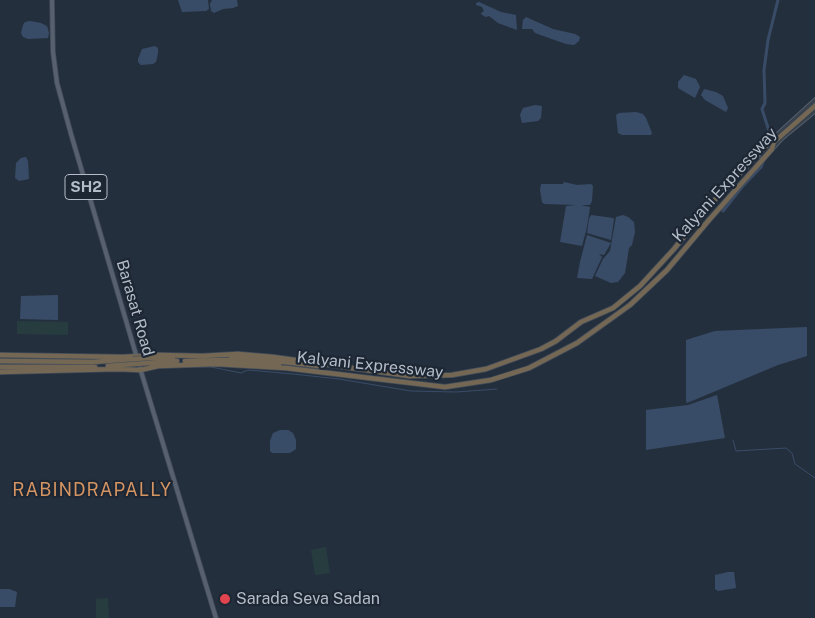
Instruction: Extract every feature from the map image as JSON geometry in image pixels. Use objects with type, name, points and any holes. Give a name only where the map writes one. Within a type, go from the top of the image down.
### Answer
[{"type":"highway","name":"Kalyani Expressway","points":[[324,364],[409,376],[452,375],[486,369],[541,349],[556,341],[581,322],[613,308],[640,286],[674,249],[708,207],[760,152],[815,105]]},
{"type":"highway","points":[[772,149],[773,142]]},
{"type":"highway","name":"Kalyani Expressway","points":[[0,372],[140,370],[158,366],[216,364],[321,372],[444,387],[491,380],[529,368],[577,343],[630,305],[667,270],[772,149]]},
{"type":"highway","points":[[0,361],[93,362],[238,354],[274,356],[324,364]]},
{"type":"highway","points":[[0,355],[108,357],[149,360],[237,359],[320,366],[324,364]]},
{"type":"highway","points":[[0,367],[99,367],[135,359]]},
{"type":"highway","points":[[237,359],[319,368],[321,372]]},
{"type":"main road","name":"Barasat Road","points":[[52,0],[53,52],[57,83],[135,359],[216,618]]},
{"type":"street","name":"Kalyani Expressway","points":[[767,145],[815,100]]},
{"type":"street","name":"Kalyani Expressway","points":[[772,149],[782,138],[815,111]]},
{"type":"green space","points":[[17,321],[68,322],[68,335],[17,334]]},
{"type":"green space","points":[[326,547],[330,573],[315,575],[311,550]]},
{"type":"green space","points":[[108,598],[109,618],[96,618],[96,599]]},
{"type":"water","points":[[178,0],[208,0],[209,9],[206,11],[182,12]]},
{"type":"water","points":[[212,0],[237,0],[238,6],[214,13],[211,11],[210,4]]},
{"type":"water","points":[[479,2],[501,12],[516,15],[517,30],[498,23],[489,16],[482,15],[481,13],[484,11],[482,7],[476,5]]},
{"type":"water","points":[[526,17],[553,29],[575,34],[580,37],[579,41],[574,45],[566,44],[535,33],[532,29],[522,29],[523,20]]},
{"type":"water","points":[[30,21],[47,26],[48,38],[28,39],[23,37],[21,33],[23,25],[25,22]]},
{"type":"water","points":[[155,46],[158,48],[156,62],[141,65],[138,59],[142,49]]},
{"type":"water","points":[[684,75],[696,79],[700,87],[695,98],[678,88],[678,82]]},
{"type":"water","points":[[704,89],[723,96],[728,108],[726,112],[705,100],[701,95]]},
{"type":"water","points":[[535,105],[542,106],[541,118],[538,121],[522,123],[520,115],[523,108]]},
{"type":"water","points":[[636,112],[643,114],[646,118],[652,133],[651,135],[622,135],[618,133],[616,115],[619,113]]},
{"type":"water","points":[[26,157],[29,179],[19,181],[15,178],[16,163],[21,158]]},
{"type":"water","points":[[564,182],[577,185],[591,184],[593,186],[590,205],[581,205],[590,207],[582,246],[560,242],[566,206],[576,205],[544,204],[542,202],[541,184],[563,184]]},
{"type":"water","points":[[591,215],[614,219],[611,240],[587,233]]},
{"type":"water","points":[[623,215],[634,222],[635,232],[632,245],[629,248],[625,273],[618,282],[611,283],[595,276],[603,259],[610,251],[616,217]]},
{"type":"water","points":[[587,235],[611,243],[604,255],[599,254],[602,257],[592,279],[577,278]]},
{"type":"water","points":[[58,295],[58,320],[20,319],[21,296]]},
{"type":"water","points":[[807,327],[807,356],[778,365],[687,403],[686,340],[715,331]]},
{"type":"water","points":[[717,395],[725,438],[646,450],[646,410],[688,405]]},
{"type":"water","points":[[280,430],[288,430],[293,433],[296,440],[296,449],[290,453],[272,453],[270,451],[270,441],[273,433]]},
{"type":"water","points":[[734,572],[736,588],[718,591],[715,589],[715,575]]},
{"type":"water","points":[[0,589],[9,589],[17,592],[15,607],[0,607]]},
{"type":"waterway","points":[[723,211],[761,167],[763,162],[759,151],[762,141],[769,131],[762,109],[765,103],[764,70],[768,40],[778,0]]},
{"type":"waterway","points":[[188,367],[211,367],[241,373],[248,370],[293,374],[339,379],[411,391],[456,392],[497,389]]},
{"type":"waterway","points":[[733,440],[736,451],[786,448],[792,453],[795,464],[815,478]]},
{"type":"place","name":"Sarada Seva Sadan","points":[[225,599]]},
{"type":"district","name":"RABINDRAPALLY","points":[[92,490]]}]
